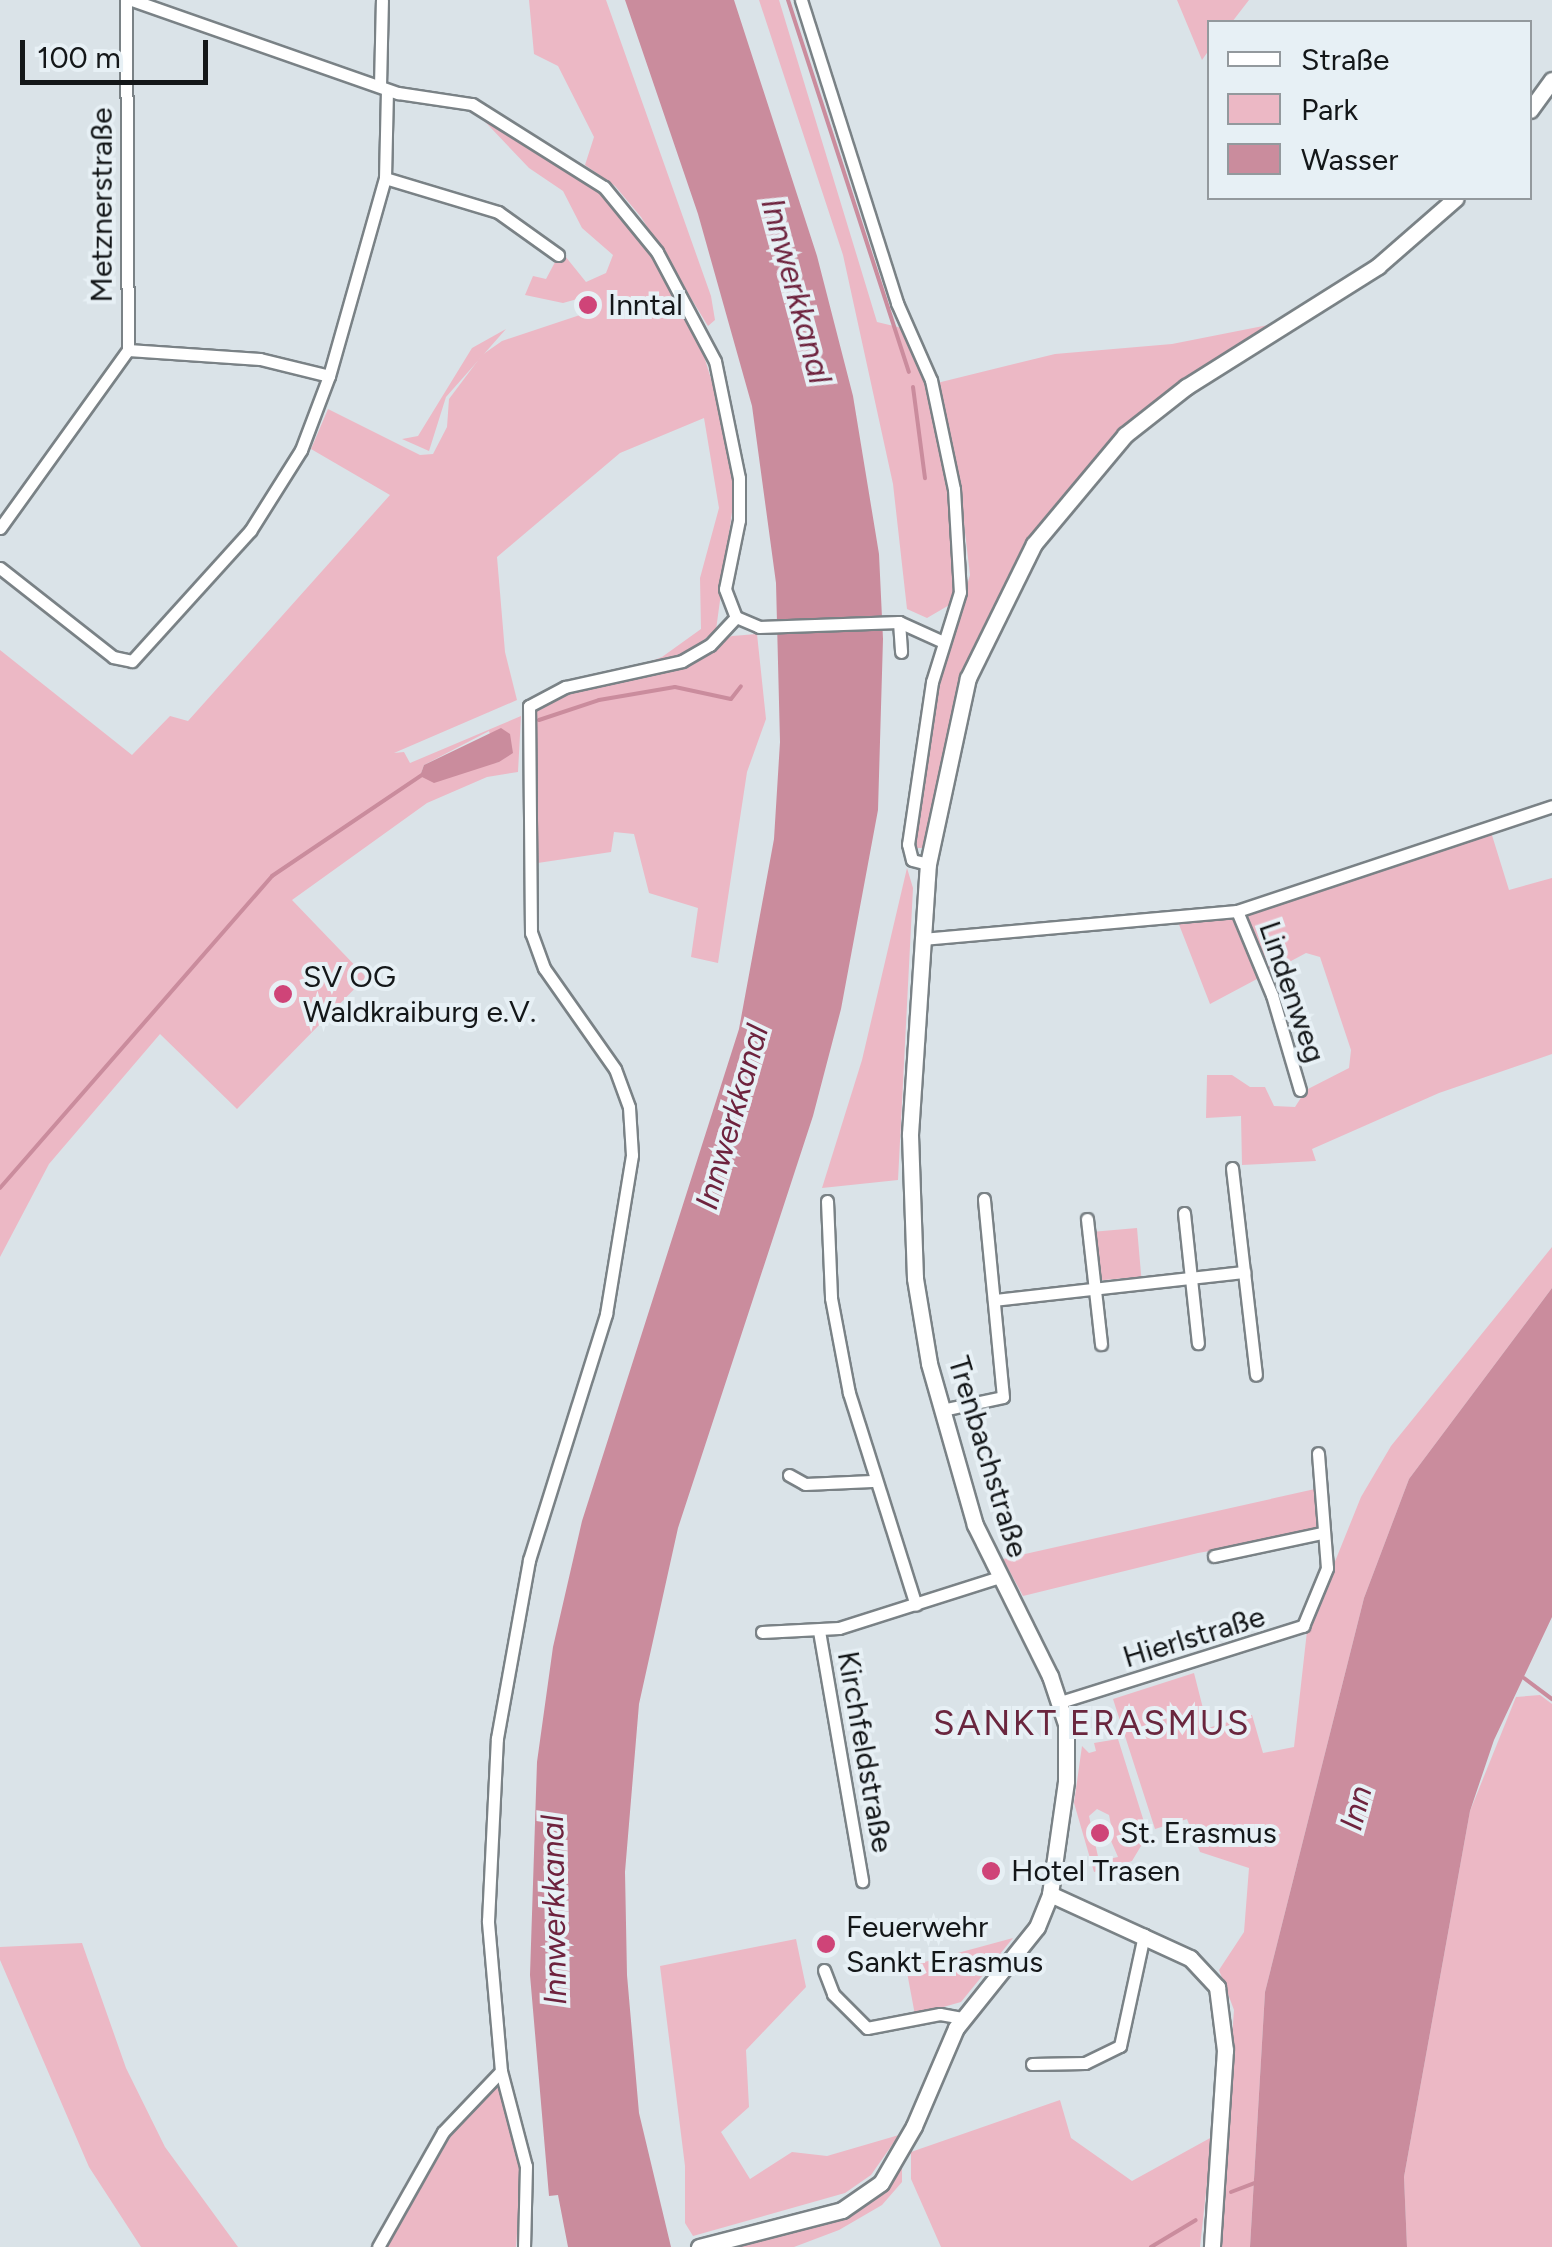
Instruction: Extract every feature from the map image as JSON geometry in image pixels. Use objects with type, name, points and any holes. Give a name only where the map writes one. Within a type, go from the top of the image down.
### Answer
[{"type":"street","points":[[129,0],[384,88],[476,106],[604,186],[656,252],[692,309],[722,386],[740,502],[725,590],[736,616],[769,627],[895,622],[943,642]]},
{"type":"street","name":"Metznerstraße","points":[[128,350],[129,0]]},
{"type":"street","points":[[0,568],[126,661],[172,620],[264,512],[301,450],[329,376],[385,178],[382,0]]},
{"type":"street","points":[[801,0],[946,435],[962,564],[943,642],[908,844],[912,860],[928,864]]},
{"type":"street","points":[[1532,107],[1552,80]]},
{"type":"street","points":[[385,178],[498,212],[558,256]]},
{"type":"street","name":"Trenbachstraße","points":[[699,2247],[842,2210],[872,2191],[900,2154],[962,2018],[1037,1928],[1050,1894],[1068,1756],[1060,1702],[996,1578],[942,1410],[915,1278],[912,1086],[928,864],[968,678],[1008,590],[1061,505],[1160,406],[1378,266],[1454,200]]},
{"type":"street","points":[[0,528],[128,350],[260,359],[329,376]]},
{"type":"street","points":[[524,2247],[526,2166],[501,2071],[488,1921],[497,1738],[529,1560],[606,1314],[632,1155],[629,1107],[615,1069],[544,968],[532,933],[528,712],[550,692],[682,661],[710,645],[736,616]]},
{"type":"street","points":[[895,622],[901,652]]},
{"type":"street","points":[[922,939],[1237,911],[1552,806]]},
{"type":"street","name":"Lindenweg","points":[[1237,911],[1272,996],[1300,1090]]},
{"type":"street","points":[[1232,1168],[1256,1375]]},
{"type":"street","points":[[942,1410],[1003,1397],[984,1199]]},
{"type":"street","points":[[826,1200],[839,1346],[872,1481],[916,1605]]},
{"type":"street","points":[[1184,1213],[1198,1343]]},
{"type":"street","points":[[1087,1219],[1101,1344]]},
{"type":"street","points":[[994,1300],[1244,1272]]},
{"type":"street","name":"Hierlstraße","points":[[1060,1702],[1294,1633],[1315,1608],[1326,1576],[1318,1454]]},
{"type":"street","points":[[789,1475],[805,1484],[872,1481]]},
{"type":"street","points":[[1214,1556],[1322,1533]]},
{"type":"street","name":"Kirchfeldstraße","points":[[762,1632],[819,1631],[996,1578]]},
{"type":"street","name":"Kirchfeldstraße","points":[[819,1631],[862,1881]]},
{"type":"street","points":[[1050,1894],[1198,1963],[1222,1998],[1226,2050],[1212,2247]]},
{"type":"street","points":[[1032,2064],[1085,2063],[1114,2052],[1136,1993],[1144,1935]]},
{"type":"street","points":[[824,1970],[833,1994],[867,2028],[940,2014],[962,2018]]},
{"type":"street","points":[[378,2247],[443,2132],[501,2071]]},
{"type":"green space","points":[[529,0],[606,0],[711,296],[715,320],[708,326],[641,217],[615,186],[585,165],[594,137],[558,66],[534,54]]},
{"type":"green space","points":[[759,0],[779,0],[877,322],[902,328],[930,397],[948,474],[956,579],[951,604],[927,618],[907,609],[893,484],[843,255]]},
{"type":"green space","points":[[1177,0],[1249,0],[1234,20],[1207,20],[1207,53],[1202,60]]},
{"type":"green space","points":[[472,108],[601,192],[631,225],[694,324],[721,411],[735,490],[716,630],[681,658],[623,672],[662,657],[701,629],[700,578],[719,508],[704,418],[620,453],[497,557],[505,652],[517,700],[394,753],[404,752],[410,763],[521,716],[518,772],[487,777],[427,803],[292,900],[366,977],[237,1109],[160,1034],[49,1164],[0,1257],[0,650],[132,755],[170,716],[188,721],[390,495],[311,449],[328,409],[420,455],[433,454],[447,427],[449,399],[482,355],[502,341],[595,310],[596,301],[588,296],[563,303],[525,295],[533,276],[546,279],[561,251],[586,282],[606,273],[613,255],[582,228],[563,191],[529,168]],"holes":[[[489,731],[499,762],[420,776],[424,765]]]},
{"type":"green space","points":[[1278,323],[1124,427],[1027,541],[966,667],[924,848],[916,848],[933,700],[970,575],[959,481],[937,383],[1055,354],[1172,344]]},
{"type":"green space","points":[[506,329],[446,397],[429,451],[402,439],[418,436],[472,348]]},
{"type":"green space","points":[[757,634],[766,719],[747,772],[718,963],[691,957],[698,908],[649,893],[634,834],[614,832],[611,852],[531,864],[533,715],[537,705],[566,690],[659,673],[732,636]]},
{"type":"green space","points":[[1491,832],[1509,890],[1552,878],[1552,1054],[1439,1093],[1312,1149],[1316,1161],[1242,1165],[1241,1116],[1206,1118],[1207,1075],[1232,1075],[1250,1087],[1265,1087],[1274,1106],[1295,1107],[1306,1090],[1349,1068],[1351,1050],[1320,957],[1306,953],[1210,1004],[1178,922],[1270,908]]},
{"type":"green space","points":[[907,868],[913,888],[898,1180],[822,1188],[862,1060]]},
{"type":"green space","points":[[1137,1228],[1141,1277],[1095,1281],[1091,1232]]},
{"type":"green space","points":[[1552,1247],[1552,1288],[1409,1479],[1364,1598],[1265,1992],[1250,2247],[1217,2247],[1234,2010],[1219,1970],[1244,1932],[1249,1868],[1200,1852],[1187,1819],[1155,1829],[1113,1699],[1194,1673],[1208,1728],[1252,1715],[1263,1753],[1294,1747],[1307,1631],[1361,1497],[1391,1446]]},
{"type":"green space","points":[[1315,1489],[1320,1532],[1198,1553],[1023,1596],[1003,1559]]},
{"type":"green space","points":[[1540,1695],[1552,1704],[1552,2247],[1407,2247],[1404,2177],[1470,1811],[1516,1697]]},
{"type":"green space","points":[[1118,1739],[1145,1825],[1144,1841],[1132,1861],[1094,1872],[1074,1803],[1082,1746],[1089,1753],[1096,1751],[1094,1743]],"holes":[[[1097,1809],[1109,1815],[1111,1825],[1105,1827],[1118,1857],[1099,1861],[1089,1816]]]},
{"type":"green space","points":[[1013,1938],[961,2002],[915,2015],[906,1967]]},
{"type":"green space","points":[[796,1939],[806,1987],[746,2050],[749,2107],[721,2132],[750,2179],[792,2152],[827,2156],[899,2135],[871,2175],[845,2193],[693,2236],[685,2223],[685,2166],[660,1966]]},
{"type":"green space","points":[[82,1943],[126,2068],[165,2147],[238,2247],[141,2247],[89,2167],[0,1960],[0,1947]]},
{"type":"green space","points":[[495,2086],[503,2092],[522,2167],[516,2247],[382,2247],[439,2146]]},
{"type":"green space","points":[[1060,2100],[1071,2138],[1132,2181],[1212,2137],[1200,2247],[941,2247],[911,2179],[911,2152]]},
{"type":"green space","points":[[902,2162],[902,2182],[882,2205],[839,2230],[794,2247],[722,2247],[849,2213],[877,2195]]},
{"type":"water","name":"Innwerkkanal","points":[[625,0],[734,0],[817,256],[853,396],[879,554],[883,639],[878,810],[841,1009],[813,1116],[678,1528],[639,1704],[625,1872],[627,1975],[639,2113],[671,2247],[568,2247],[558,2195],[549,2196],[530,1975],[537,1762],[553,1647],[582,1521],[739,1029],[774,839],[780,742],[776,583],[752,406],[698,214]]},
{"type":"water","points":[[501,728],[510,734],[513,753],[499,762],[434,783],[420,776],[424,765]]},
{"type":"water","name":"Inn","points":[[1552,1288],[1552,1617],[1494,1740],[1470,1811],[1404,2177],[1407,2247],[1250,2247],[1265,1992],[1364,1598],[1409,1479]]},
{"type":"waterway","points":[[788,0],[909,372]]},
{"type":"waterway","points":[[913,387],[925,478]]},
{"type":"waterway","points":[[539,720],[599,700],[675,687],[731,699],[741,686]]},
{"type":"waterway","points":[[0,1188],[272,876],[422,775]]},
{"type":"waterway","points":[[1524,1678],[1552,1699]]},
{"type":"waterway","points":[[1231,2192],[1254,2183]]},
{"type":"waterway","points":[[1151,2247],[1196,2220]]},
{"type":"place","name":"Inntal","points":[[588,305]]},
{"type":"place","name":"SV OG Waldkraiburg e.V.","points":[[283,994]]},
{"type":"place","name":"St. Erasmus","points":[[1100,1833]]},
{"type":"place","name":"Hotel Trasen","points":[[991,1871]]},
{"type":"place","name":"Feuerwehr Sankt Erasmus","points":[[826,1944]]},
{"type":"district","name":"SANKT ERASMUS","points":[[1092,1723]]}]
